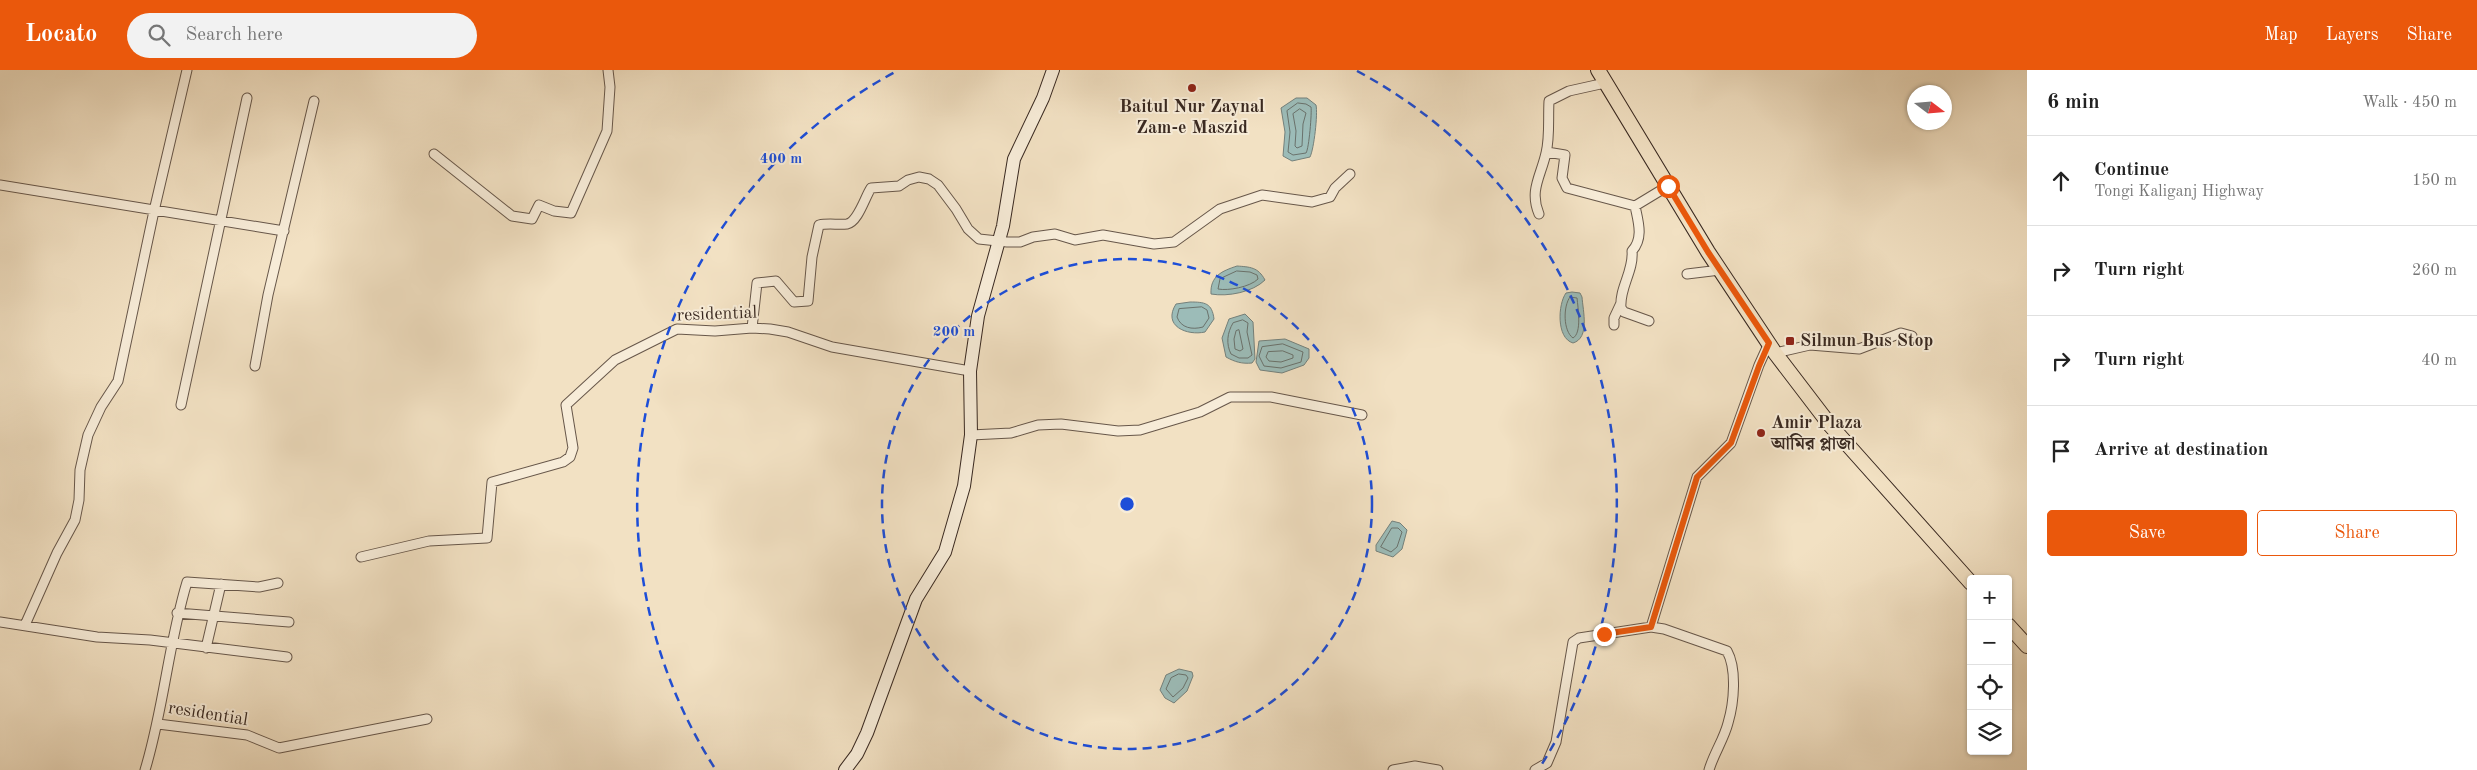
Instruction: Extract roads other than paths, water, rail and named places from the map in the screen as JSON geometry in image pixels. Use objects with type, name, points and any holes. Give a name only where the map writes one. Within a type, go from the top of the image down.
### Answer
[{"type":"main road","points":[[1598,70],[1720,270],[1772,348],[1830,425],[1967,579]]},
{"type":"main road","points":[[2012,629],[2027,646]]},
{"type":"street","points":[[26,625],[57,554],[75,520],[79,500],[80,470],[88,435],[101,407],[118,381],[187,70]]},
{"type":"street","points":[[434,154],[512,216],[532,219],[539,205],[554,211],[571,213],[607,131],[610,87],[608,70]]},
{"type":"street","points":[[845,770],[857,754],[867,733],[916,600],[945,552],[964,486],[971,436],[970,371],[978,316],[1003,226],[1014,159],[1043,98],[1053,70]]},
{"type":"street","points":[[1540,214],[1534,202],[1538,178],[1547,152],[1549,101],[1569,91],[1605,83]]},
{"type":"street","points":[[181,405],[247,98]]},
{"type":"street","points":[[255,366],[268,295],[314,101]]},
{"type":"street","points":[[1547,152],[1565,155],[1562,178],[1567,188],[1635,206],[1668,186]]},
{"type":"street","points":[[752,328],[757,283],[776,281],[794,302],[808,301],[812,257],[819,225],[830,222],[848,224],[854,219],[871,188],[899,186],[908,180],[919,177],[929,179],[938,185],[968,229],[979,239],[1020,242],[1033,237],[1055,234],[1075,240],[1103,235],[1154,244],[1174,242],[1220,209],[1262,195],[1312,202],[1330,197],[1335,188],[1350,174]]},
{"type":"street","points":[[0,185],[154,212],[284,231]]},
{"type":"street","points":[[1614,326],[1614,318],[1621,303],[1632,250],[1637,245],[1640,234],[1635,206]]},
{"type":"street","points":[[1687,274],[1720,270]]},
{"type":"street","points":[[1621,303],[1624,312],[1650,321]]},
{"type":"street","name":"residential","points":[[361,557],[429,541],[487,538],[492,482],[563,462],[570,457],[573,448],[566,405],[615,360],[677,329],[715,331],[752,328],[788,332],[841,349],[970,371]]},
{"type":"street","points":[[1651,627],[1697,477],[1731,443],[1759,366],[1772,348],[1810,345],[1859,349],[1901,333],[1912,336]]},
{"type":"street","points":[[971,436],[1011,433],[1038,425],[1061,424],[1118,431],[1140,430],[1200,412],[1230,397],[1272,397],[1362,415]]},
{"type":"street","name":"residential","points":[[221,584],[187,582],[170,643],[158,724],[247,734],[279,748],[427,719]]},
{"type":"street","points":[[206,648],[221,584],[259,587],[278,583]]},
{"type":"street","points":[[177,613],[289,622]]},
{"type":"street","points":[[0,622],[97,637],[170,643],[288,657]]},
{"type":"street","points":[[1535,770],[1547,763],[1556,742],[1573,642],[1579,638],[1651,627],[1664,629],[1727,651],[1733,662],[1733,694],[1728,723],[1709,770]]},
{"type":"street","points":[[145,770],[158,724]]},
{"type":"street","points":[[1393,770],[1415,766],[1438,770]]},
{"type":"water","points":[[1296,98],[1307,98],[1316,105],[1316,123],[1310,157],[1292,161],[1283,156],[1285,132],[1281,108]]},
{"type":"water","points":[[1237,266],[1250,267],[1260,272],[1265,280],[1254,288],[1240,293],[1211,294],[1211,288],[1218,275]]},
{"type":"water","points":[[1566,293],[1580,293],[1582,297],[1584,316],[1582,336],[1573,343],[1567,340],[1564,335],[1560,320],[1563,298]]},
{"type":"water","points":[[1190,302],[1207,304],[1212,310],[1214,319],[1205,332],[1184,331],[1174,324],[1172,312],[1176,304]]},
{"type":"water","points":[[1245,314],[1253,322],[1255,359],[1252,363],[1239,362],[1226,357],[1222,338],[1229,319]]},
{"type":"water","points":[[1285,339],[1309,349],[1309,358],[1304,365],[1282,373],[1260,370],[1256,362],[1259,341]]},
{"type":"water","points":[[1392,521],[1400,523],[1407,530],[1402,549],[1393,557],[1376,551],[1376,545]]},
{"type":"water","points":[[1179,669],[1192,672],[1193,676],[1187,691],[1174,703],[1165,698],[1160,690],[1166,675]]},
{"type":"place","name":"Baitul Nur Zaynal Zam-e Maszid","points":[[1192,88]]},
{"type":"place","name":"Silmun Bus Stop","points":[[1790,341]]},
{"type":"place","name":"Amir Plaza আমির প্লাজা","points":[[1761,433]]}]
